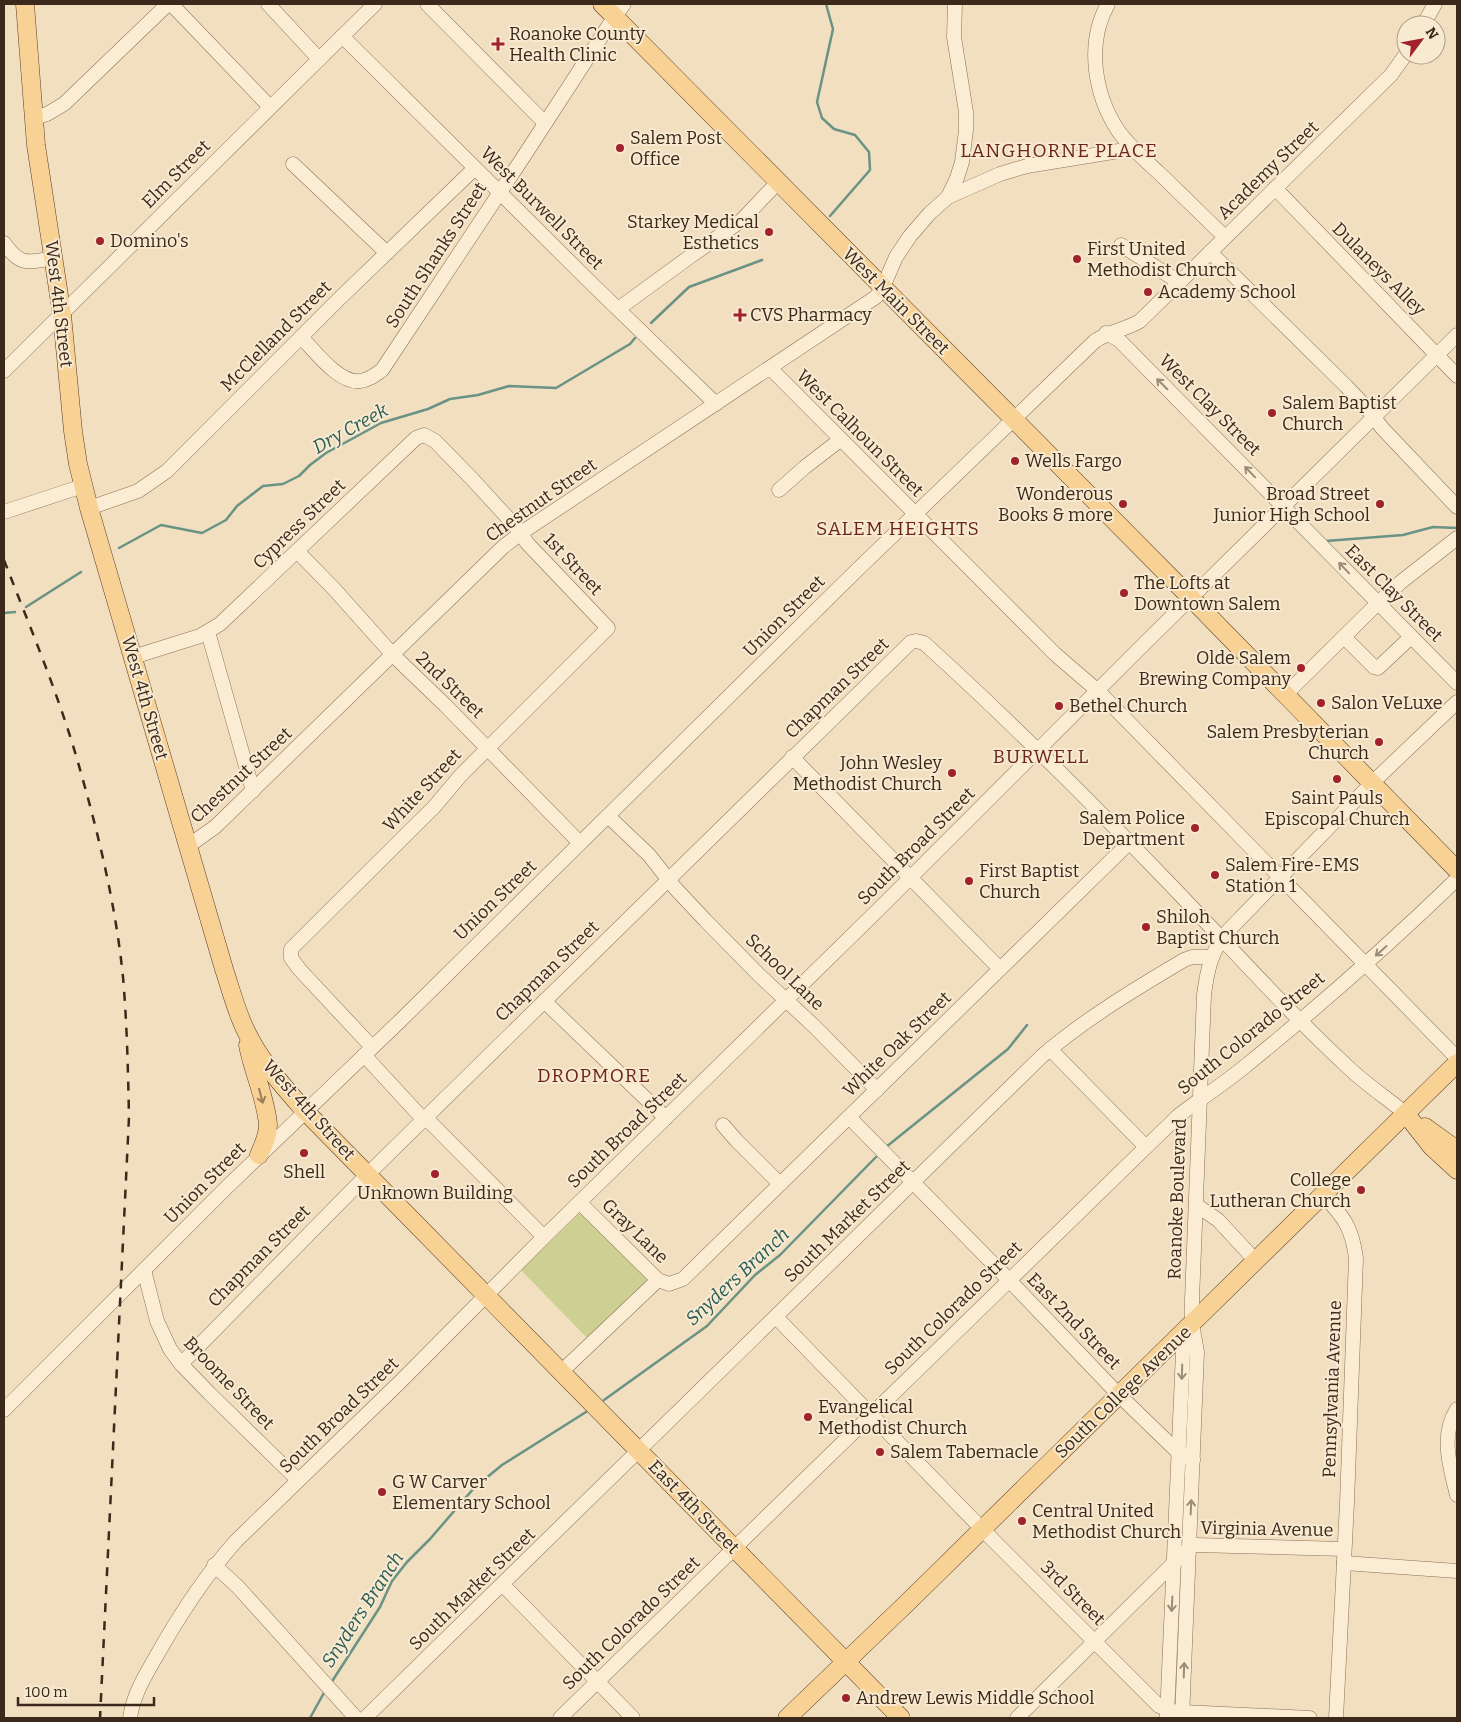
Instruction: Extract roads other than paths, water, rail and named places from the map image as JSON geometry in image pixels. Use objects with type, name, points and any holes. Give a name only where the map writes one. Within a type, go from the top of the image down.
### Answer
[{"type":"main road","name":"West 4th Street","points":[[25,4],[34,118],[62,315],[73,431],[84,486],[238,1013],[246,1032],[267,1066],[281,1084],[305,1111],[487,1295]]},
{"type":"main road","name":"West Main Street","points":[[602,4],[619,10],[778,182],[1191,598],[1457,870]]},
{"type":"main road","points":[[246,1032],[251,1060],[268,1126],[266,1140],[259,1155]]},
{"type":"main road","name":"South College Avenue","points":[[787,1718],[1324,1196],[1457,1063]]},
{"type":"main road","points":[[1406,1114],[1457,1150]]},
{"type":"main road","points":[[1406,1114],[1432,1147],[1457,1170]]},
{"type":"main road","name":"East 4th Street","points":[[487,1295],[901,1718]]},
{"type":"street","points":[[34,118],[47,114],[64,104],[168,4]]},
{"type":"street","points":[[173,4],[270,107]]},
{"type":"street","points":[[268,4],[319,60]]},
{"type":"street","name":"Elm Street","points":[[4,371],[376,4]]},
{"type":"street","points":[[427,4],[545,123]]},
{"type":"street","points":[[948,197],[962,162],[966,130],[964,94],[956,59],[954,37],[955,4]]},
{"type":"street","points":[[1108,4],[1096,38],[1095,54],[1100,90],[1112,121],[1132,147],[1225,237]]},
{"type":"street","points":[[1429,15],[1435,4]]},
{"type":"street","name":"South Shanks Street","points":[[301,337],[330,367],[344,378],[352,381],[367,380],[382,370],[619,10]]},
{"type":"street","name":"West Burwell Street","points":[[342,36],[716,404]]},
{"type":"street","name":"Academy Street","points":[[1014,420],[1095,341],[1106,333],[1121,330],[1140,321],[1391,75],[1398,65]]},
{"type":"street","points":[[883,287],[890,269],[910,236],[930,213],[948,197],[1000,174],[1027,166],[1119,151],[1132,147]]},
{"type":"street","points":[[293,164],[387,253]]},
{"type":"street","name":"McClelland Street","points":[[89,508],[138,490],[167,471],[301,337],[476,168]]},
{"type":"street","points":[[618,309],[742,220],[778,182]]},
{"type":"street","name":"Dulaneys Alley","points":[[1275,188],[1457,376]]},
{"type":"street","points":[[4,243],[12,255],[24,261],[54,258]]},
{"type":"street","points":[[1121,245],[1179,282]]},
{"type":"street","points":[[1210,252],[1346,386],[1457,507]]},
{"type":"street","name":"Chestnut Street","points":[[188,846],[215,827],[253,791],[503,547],[521,533],[876,297],[883,287]]},
{"type":"street","name":"West Clay Street","points":[[1106,333],[1119,340],[1284,507]]},
{"type":"street","name":"South Broad Street","points":[[130,1718],[134,1702],[144,1679],[192,1596],[214,1565],[236,1541],[911,878],[1457,335]]},
{"type":"street","name":"West Calhoun Street","points":[[770,368],[1055,654],[1098,691],[1457,1058]]},
{"type":"street","name":"Union Street","points":[[4,1410],[259,1155],[368,1051],[857,570],[1014,420]]},
{"type":"street","name":"Cypress Street","points":[[133,657],[170,647],[208,632],[231,615],[420,436],[429,437],[435,441],[473,480]]},
{"type":"street","points":[[779,490],[840,440]]},
{"type":"street","name":"1st Street","points":[[473,480],[521,533],[527,543],[608,628]]},
{"type":"street","points":[[4,512],[84,486]]},
{"type":"street","name":"East Clay Street","points":[[1284,507],[1457,683]]},
{"type":"street","points":[[1285,695],[1401,582],[1457,538]]},
{"type":"street","name":"2nd Street","points":[[297,551],[393,655],[488,748],[580,843]]},
{"type":"street","name":"White Street","points":[[544,1237],[424,1118],[291,958],[290,954],[293,946],[434,808],[461,775],[608,628]]},
{"type":"street","points":[[208,632],[253,791]]},
{"type":"street","points":[[1344,637],[1374,667],[1378,668],[1411,637]]},
{"type":"street","name":"Chapman Street","points":[[181,1364],[424,1118],[911,642],[924,643],[1038,752]]},
{"type":"street","points":[[1212,957],[1221,939],[1280,877],[1372,783],[1457,702]]},
{"type":"street","points":[[1038,752],[1130,843],[1300,1020],[1351,1070],[1406,1114]]},
{"type":"street","points":[[792,758],[1000,969]]},
{"type":"street","name":"School Lane","points":[[608,816],[649,855],[705,920],[877,1090]]},
{"type":"street","name":"White Oak Street","points":[[692,1271],[1130,843]]},
{"type":"street","name":"South Colorado Street","points":[[560,1718],[1178,1116],[1241,1070],[1366,964],[1457,879]]},
{"type":"street","name":"South Market Street","points":[[365,1718],[1050,1049],[1074,1030],[1184,960],[1212,957]]},
{"type":"street","name":"Roanoke Boulevard","points":[[1182,1715],[1197,1352],[1192,1324],[1204,995],[1207,971],[1212,957]]},
{"type":"street","points":[[544,1001],[666,1118]]},
{"type":"street","points":[[1050,1049],[1146,1147]]},
{"type":"street","name":"East 2nd Street","points":[[849,1117],[1119,1395],[1179,1453],[1193,1460]]},
{"type":"street","points":[[724,1125],[736,1140],[780,1184]]},
{"type":"street","name":"Pennsylvania Avenue","points":[[1324,1196],[1340,1214],[1350,1231],[1356,1258],[1336,1718]]},
{"type":"street","name":"Gray Lane","points":[[580,1202],[658,1280],[663,1283],[673,1283],[692,1271]]},
{"type":"street","points":[[1196,1205],[1218,1220],[1256,1261]]},
{"type":"street","name":"Broome Street","points":[[144,1270],[157,1321],[170,1349],[181,1364],[298,1480]]},
{"type":"street","points":[[561,1372],[658,1280]]},
{"type":"street","name":"3rd Street","points":[[776,1317],[982,1529],[1167,1714]]},
{"type":"street","name":"Roanoke Boulevard","points":[[1167,1714],[1183,1352],[1192,1324]]},
{"type":"street","points":[[1457,1408],[1449,1424],[1448,1440],[1451,1473],[1457,1495]]},
{"type":"street","name":"Virginia Avenue","points":[[1189,1548],[1199,1544],[1344,1556],[1457,1571]]},
{"type":"street","points":[[1017,1718],[1189,1548]]},
{"type":"street","points":[[214,1565],[238,1588],[356,1718]]},
{"type":"street","points":[[503,1585],[633,1718]]},
{"type":"street","points":[[1167,1714],[1310,1718]]},
{"type":"waterway","name":"Dry Creek","points":[[826,4],[833,29],[817,102],[822,118],[834,129],[855,135],[869,152],[870,170],[830,216]]},
{"type":"waterway","name":"Dry Creek","points":[[651,323],[689,287],[762,260]]},
{"type":"waterway","name":"Dry Creek","points":[[119,548],[161,525],[202,533],[226,520],[237,506],[263,486],[283,484],[299,476],[326,453],[381,423],[428,409],[450,399],[478,395],[509,386],[556,388],[630,344],[635,338]]},
{"type":"waterway","points":[[1326,541],[1403,535],[1433,527],[1457,528]]},
{"type":"waterway","name":"Dry Creek","points":[[26,607],[81,572]]},
{"type":"waterway","name":"Dry Creek","points":[[4,613],[15,612]]},
{"type":"waterway","name":"Snyders Branch","points":[[886,1147],[1008,1049],[1027,1025]]},
{"type":"waterway","name":"Snyders Branch","points":[[604,1400],[707,1326],[755,1275],[780,1255],[876,1157]]},
{"type":"waterway","name":"Snyders Branch","points":[[331,1683],[380,1607],[392,1581],[474,1488],[502,1465],[586,1412]]},
{"type":"waterway","name":"Snyders Branch","points":[[310,1718],[325,1691]]},
{"type":"railway","points":[[4,560],[55,692],[81,773],[95,823],[106,874],[116,925],[123,977],[129,1117],[100,1718]]},
{"type":"place","name":"Roanoke County Health Clinic","points":[[498,44]]},
{"type":"place","name":"Salem Post Office","points":[[620,148]]},
{"type":"place","name":"Starkey Medical Esthetics","points":[[769,232]]},
{"type":"place","name":"Domino's","points":[[100,241]]},
{"type":"place","name":"First United Methodist Church","points":[[1077,259]]},
{"type":"place","name":"Academy School","points":[[1148,292]]},
{"type":"place","name":"CVS Pharmacy","points":[[740,315]]},
{"type":"place","name":"Salem Baptist Church","points":[[1272,413]]},
{"type":"place","name":"Wells Fargo","points":[[1015,461]]},
{"type":"place","name":"Wonderous Books & more","points":[[1123,504]]},
{"type":"place","name":"Broad Street Junior High School","points":[[1380,504]]},
{"type":"place","name":"The Lofts at Downtown Salem","points":[[1124,593]]},
{"type":"place","name":"Olde Salem Brewing Company","points":[[1301,668]]},
{"type":"place","name":"Salon VeLuxe","points":[[1321,703]]},
{"type":"place","name":"Bethel Church","points":[[1059,706]]},
{"type":"place","name":"Salem Presbyterian Church","points":[[1379,742]]},
{"type":"place","name":"John Wesley Methodist Church","points":[[952,773]]},
{"type":"place","name":"Saint Pauls Episcopal Church","points":[[1337,779]]},
{"type":"place","name":"Salem Police Department","points":[[1195,828]]},
{"type":"place","name":"Salem Fire-EMS Station 1","points":[[1215,875]]},
{"type":"place","name":"First Baptist Church","points":[[969,881]]},
{"type":"place","name":"Shiloh Baptist Church","points":[[1146,927]]},
{"type":"place","name":"Shell","points":[[304,1153]]},
{"type":"place","name":"Unknown Building","points":[[435,1174]]},
{"type":"place","name":"College Lutheran Church","points":[[1361,1190]]},
{"type":"place","name":"Evangelical Methodist Church","points":[[808,1417]]},
{"type":"place","name":"Salem Tabernacle","points":[[880,1452]]},
{"type":"place","name":"G W Carver Elementary School","points":[[382,1492]]},
{"type":"place","name":"Central United Methodist Church","points":[[1022,1521]]},
{"type":"place","name":"Andrew Lewis Middle School","points":[[846,1698]]},
{"type":"district","name":"LANGHORNE PLACE","points":[[1059,150]]},
{"type":"district","name":"SALEM HEIGHTS","points":[[898,528]]},
{"type":"district","name":"BURWELL","points":[[1041,756]]},
{"type":"district","name":"DROPMORE","points":[[594,1075]]}]
